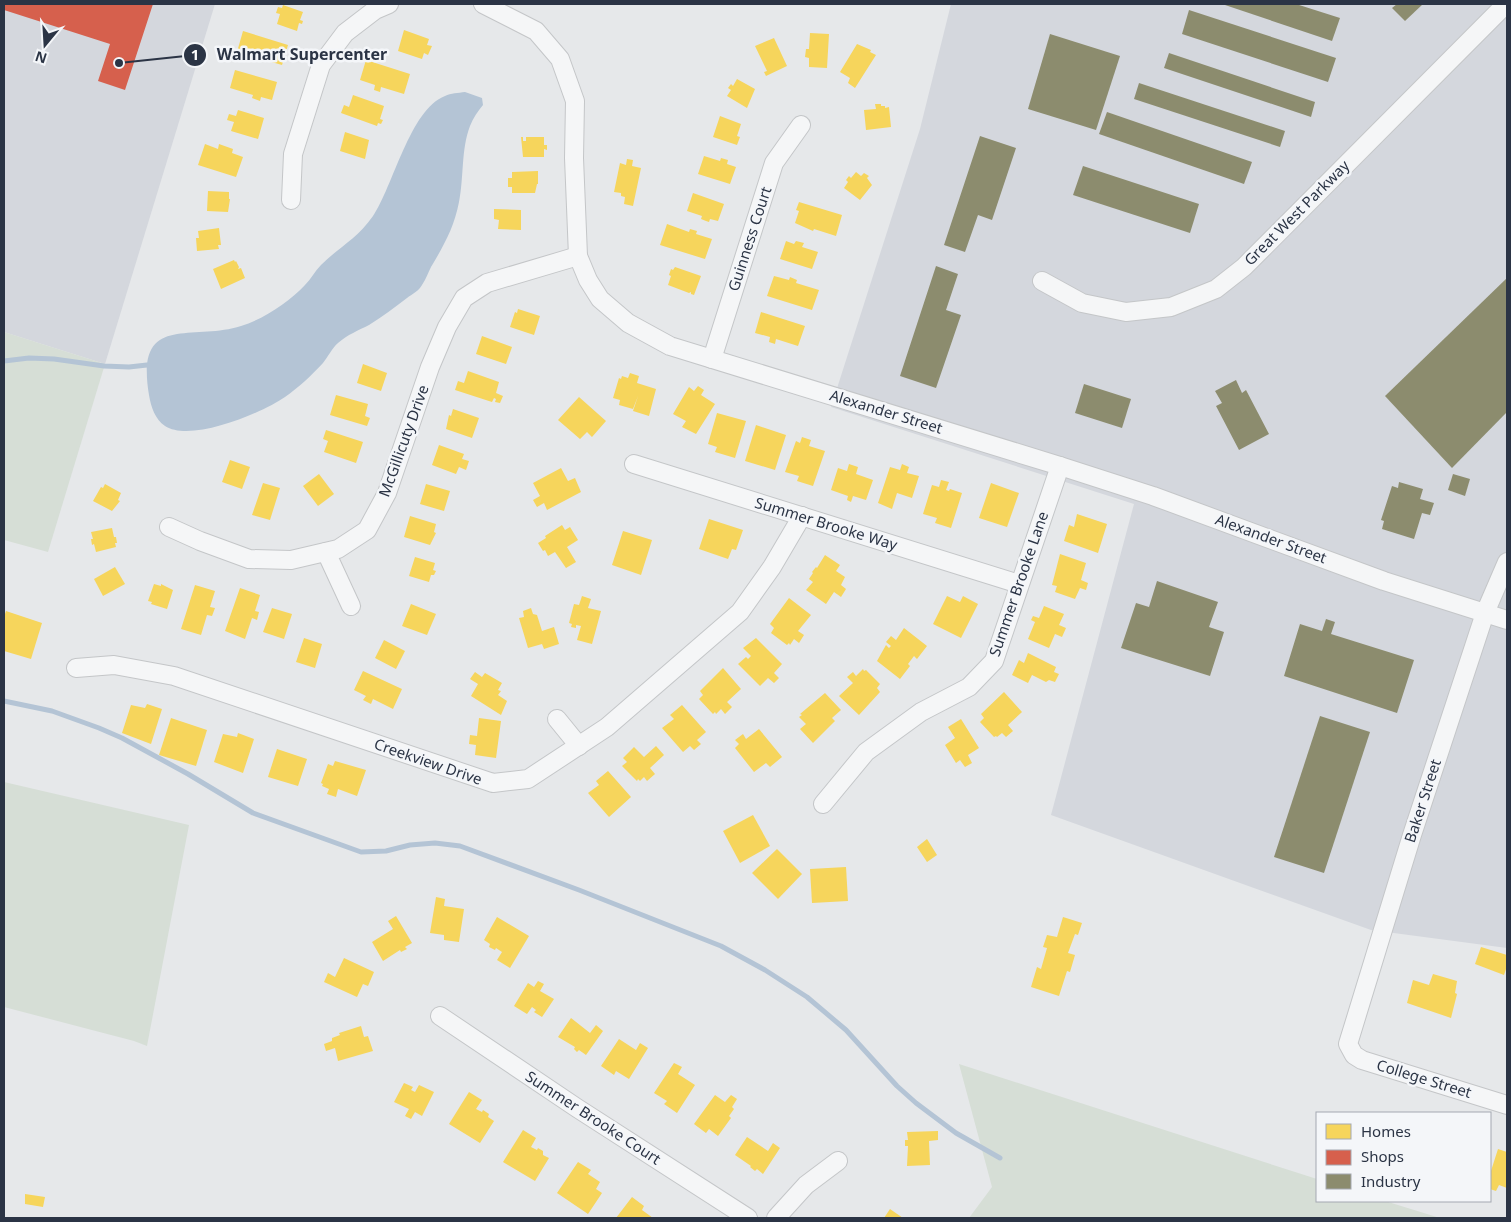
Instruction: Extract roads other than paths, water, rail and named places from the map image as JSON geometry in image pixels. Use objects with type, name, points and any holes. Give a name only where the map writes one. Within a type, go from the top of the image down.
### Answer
[{"type":"street","points":[[291,200],[293,154],[321,65],[344,33],[375,10],[390,4]]},
{"type":"street","name":"Alexander Street","points":[[483,4],[536,32],[560,59],[575,101],[574,158],[578,256],[588,280],[600,299],[628,323],[670,346],[1153,496],[1384,581],[1507,620]]},
{"type":"street","name":"Great West Parkway","points":[[1042,281],[1082,303],[1126,312],[1171,308],[1216,289],[1244,267],[1506,4]]},
{"type":"street","name":"Guinness Court","points":[[712,358],[774,164],[801,125]]},
{"type":"street","name":"McGillicuty Drive","points":[[168,527],[249,559],[291,560],[338,549],[367,530],[387,493],[440,343],[464,298],[487,283],[578,256]]},
{"type":"street","name":"Summer Brooke Way","points":[[634,464],[1019,584]]},
{"type":"street","name":"Summer Brooke Lane","points":[[823,804],[866,752],[921,712],[969,687],[994,661],[1060,466]]},
{"type":"street","name":"Creekview Drive","points":[[76,668],[114,665],[174,676],[493,783],[528,779],[607,727],[740,612],[772,567],[802,516]]},
{"type":"street","points":[[326,552],[351,606]]},
{"type":"street","name":"Baker Street","points":[[1348,1044],[1412,835],[1486,613],[1507,562]]},
{"type":"street","points":[[557,719],[579,746]]},
{"type":"street","name":"Summer Brooke Court","points":[[440,1016],[577,1108],[748,1218]]},
{"type":"street","name":"College Street","points":[[1348,1044],[1354,1055],[1362,1060],[1507,1105]]},
{"type":"street","points":[[776,1218],[806,1185],[838,1161]]},
{"type":"water","points":[[465,92],[482,98],[483,105],[477,112],[467,135],[461,193],[454,220],[444,244],[419,289],[374,322],[342,340],[310,377],[274,404],[244,418],[208,429],[191,431],[177,430],[165,426],[156,416],[149,395],[147,369],[150,351],[159,341],[171,335],[222,330],[250,323],[276,309],[291,298],[307,283],[321,265],[354,237],[373,216],[403,150],[422,116],[433,104],[445,96]]},
{"type":"waterway","points":[[4,361],[29,358],[54,359],[104,366],[129,367],[147,365]]},
{"type":"waterway","points":[[4,701],[52,711],[99,728],[122,738],[188,774],[253,813],[361,852],[386,851],[410,845],[435,843],[460,846],[721,946],[765,970],[807,997],[846,1030],[897,1086],[916,1103],[956,1133],[1000,1158]]},
{"type":"place","name":"Walmart Supercenter","points":[[119,63]]}]
